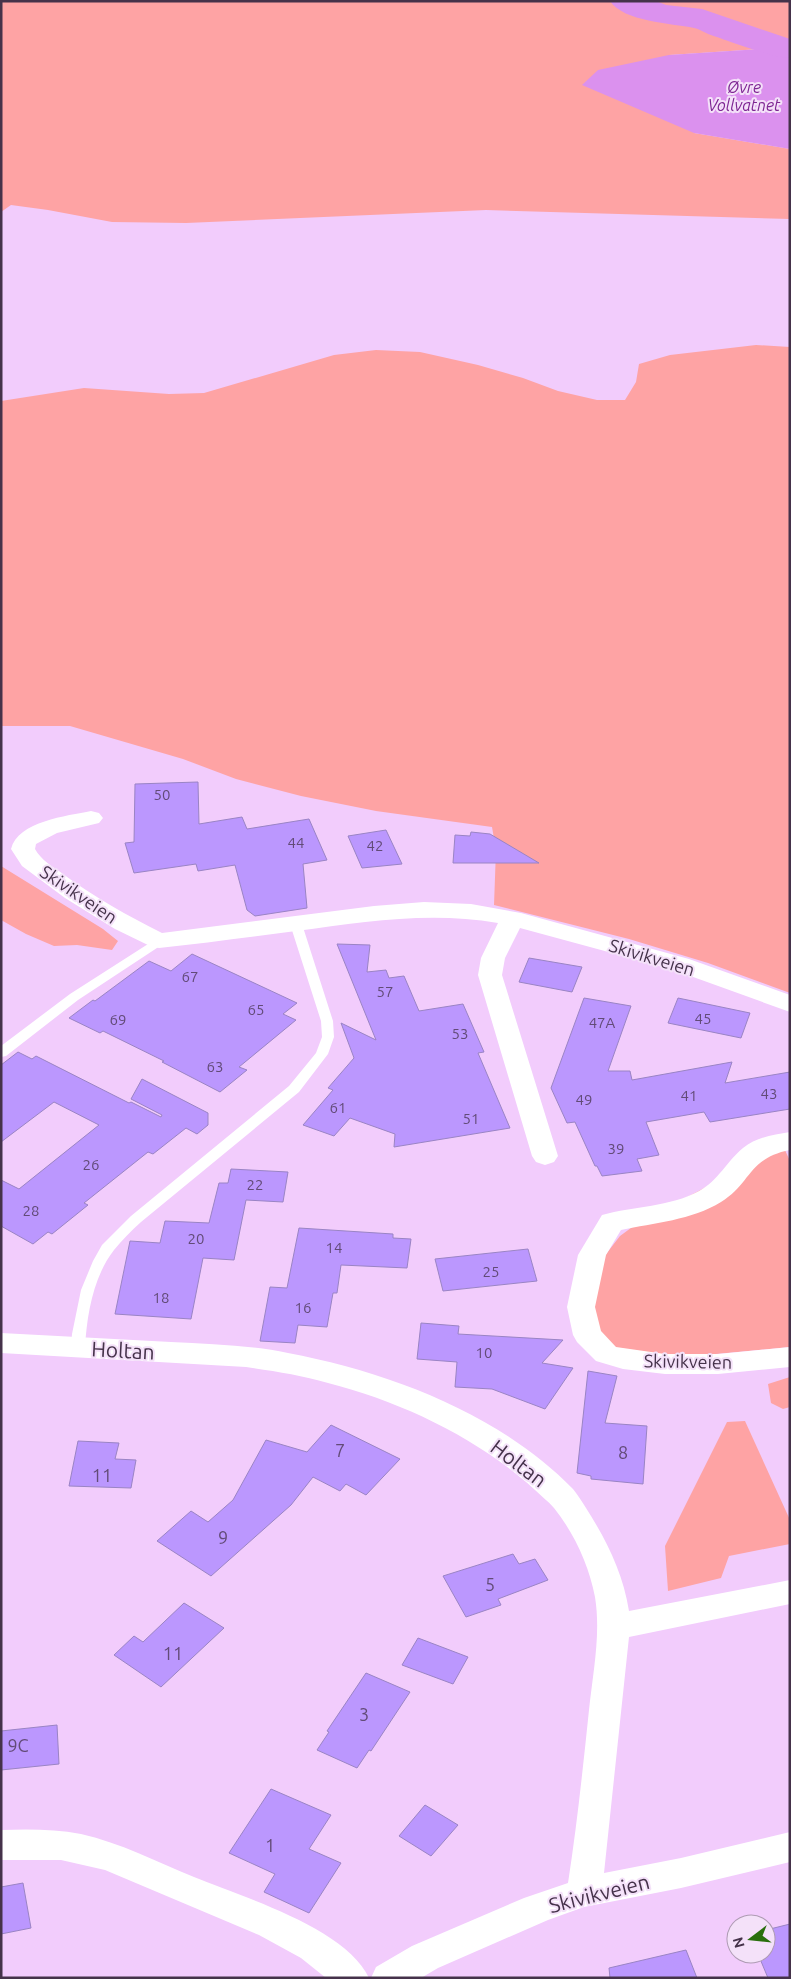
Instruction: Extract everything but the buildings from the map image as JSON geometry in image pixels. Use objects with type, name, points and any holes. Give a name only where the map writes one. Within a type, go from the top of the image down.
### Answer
[{"type":"street","name":"Skivikveien","points":[[92,818],[48,827],[25,840],[23,848],[30,861],[73,893],[124,924],[158,941],[296,924],[374,912],[424,909],[471,911],[512,918],[680,964],[790,1004]]},
{"type":"street","points":[[512,918],[493,958],[490,975],[546,1156]]},
{"type":"street","name":"Skivikveien","points":[[790,1141],[761,1148],[750,1156],[721,1189],[707,1199],[687,1206],[612,1222],[592,1255],[582,1307],[587,1334],[606,1354],[623,1359],[664,1364],[718,1364],[790,1357]]},
{"type":"street","name":"Holtan","points":[[1,1343],[247,1357],[328,1372],[408,1398],[473,1431],[521,1461],[563,1498],[590,1539],[605,1570],[613,1600],[614,1628],[592,1841],[584,1892]]},
{"type":"street","points":[[614,1628],[790,1592]]},
{"type":"street","points":[[1,1845],[46,1843],[83,1849],[123,1862],[299,1937],[337,1963],[351,1978]]},
{"type":"street","name":"Skivikveien","points":[[390,1978],[425,1957],[536,1909],[584,1892],[681,1873],[790,1847]]},
{"type":"lane","name":"Holtan","points":[[78,1347],[78,1326],[87,1294],[99,1263],[114,1239],[294,1089],[313,1068],[322,1054],[328,1037],[325,1013],[296,924]]},
{"type":"lane","name":"Skivikveien","points":[[1,1053],[74,997],[158,941]]},
{"type":"shaded area","points":[[1,1],[790,1],[790,47],[669,55],[694,133],[790,149],[790,219],[486,210],[186,223],[112,222],[11,205],[1,212]]},
{"type":"shaded area","points":[[756,345],[790,347],[790,993],[708,963],[629,939],[494,905],[496,850],[492,827],[376,811],[301,796],[236,779],[183,759],[70,726],[1,726],[1,401],[84,388],[169,394],[204,393],[334,355],[376,350],[420,352],[478,365],[523,378],[558,391],[597,400],[625,400],[636,382],[639,364],[670,355]]},
{"type":"shaded area","points":[[1,866],[103,929],[118,941],[112,950],[77,945],[54,946],[26,934],[1,920]]},
{"type":"shaded area","points":[[784,1148],[790,1161],[790,1347],[673,1358],[614,1349],[601,1339],[593,1301],[603,1258],[620,1236],[635,1225],[766,1155]]},
{"type":"shaded area","points":[[790,1377],[790,1407],[783,1409],[771,1403],[768,1384]]},
{"type":"shaded area","points":[[745,1421],[790,1520],[790,1544],[729,1556],[721,1578],[668,1591],[665,1546],[727,1422]]},
{"type":"water","name":"Øvre Vollvatnet","points":[[790,47],[790,149],[694,133],[582,85],[598,70],[669,55]]},
{"type":"waterway","points":[[626,1],[661,14],[702,19],[722,28],[785,48]]}]
